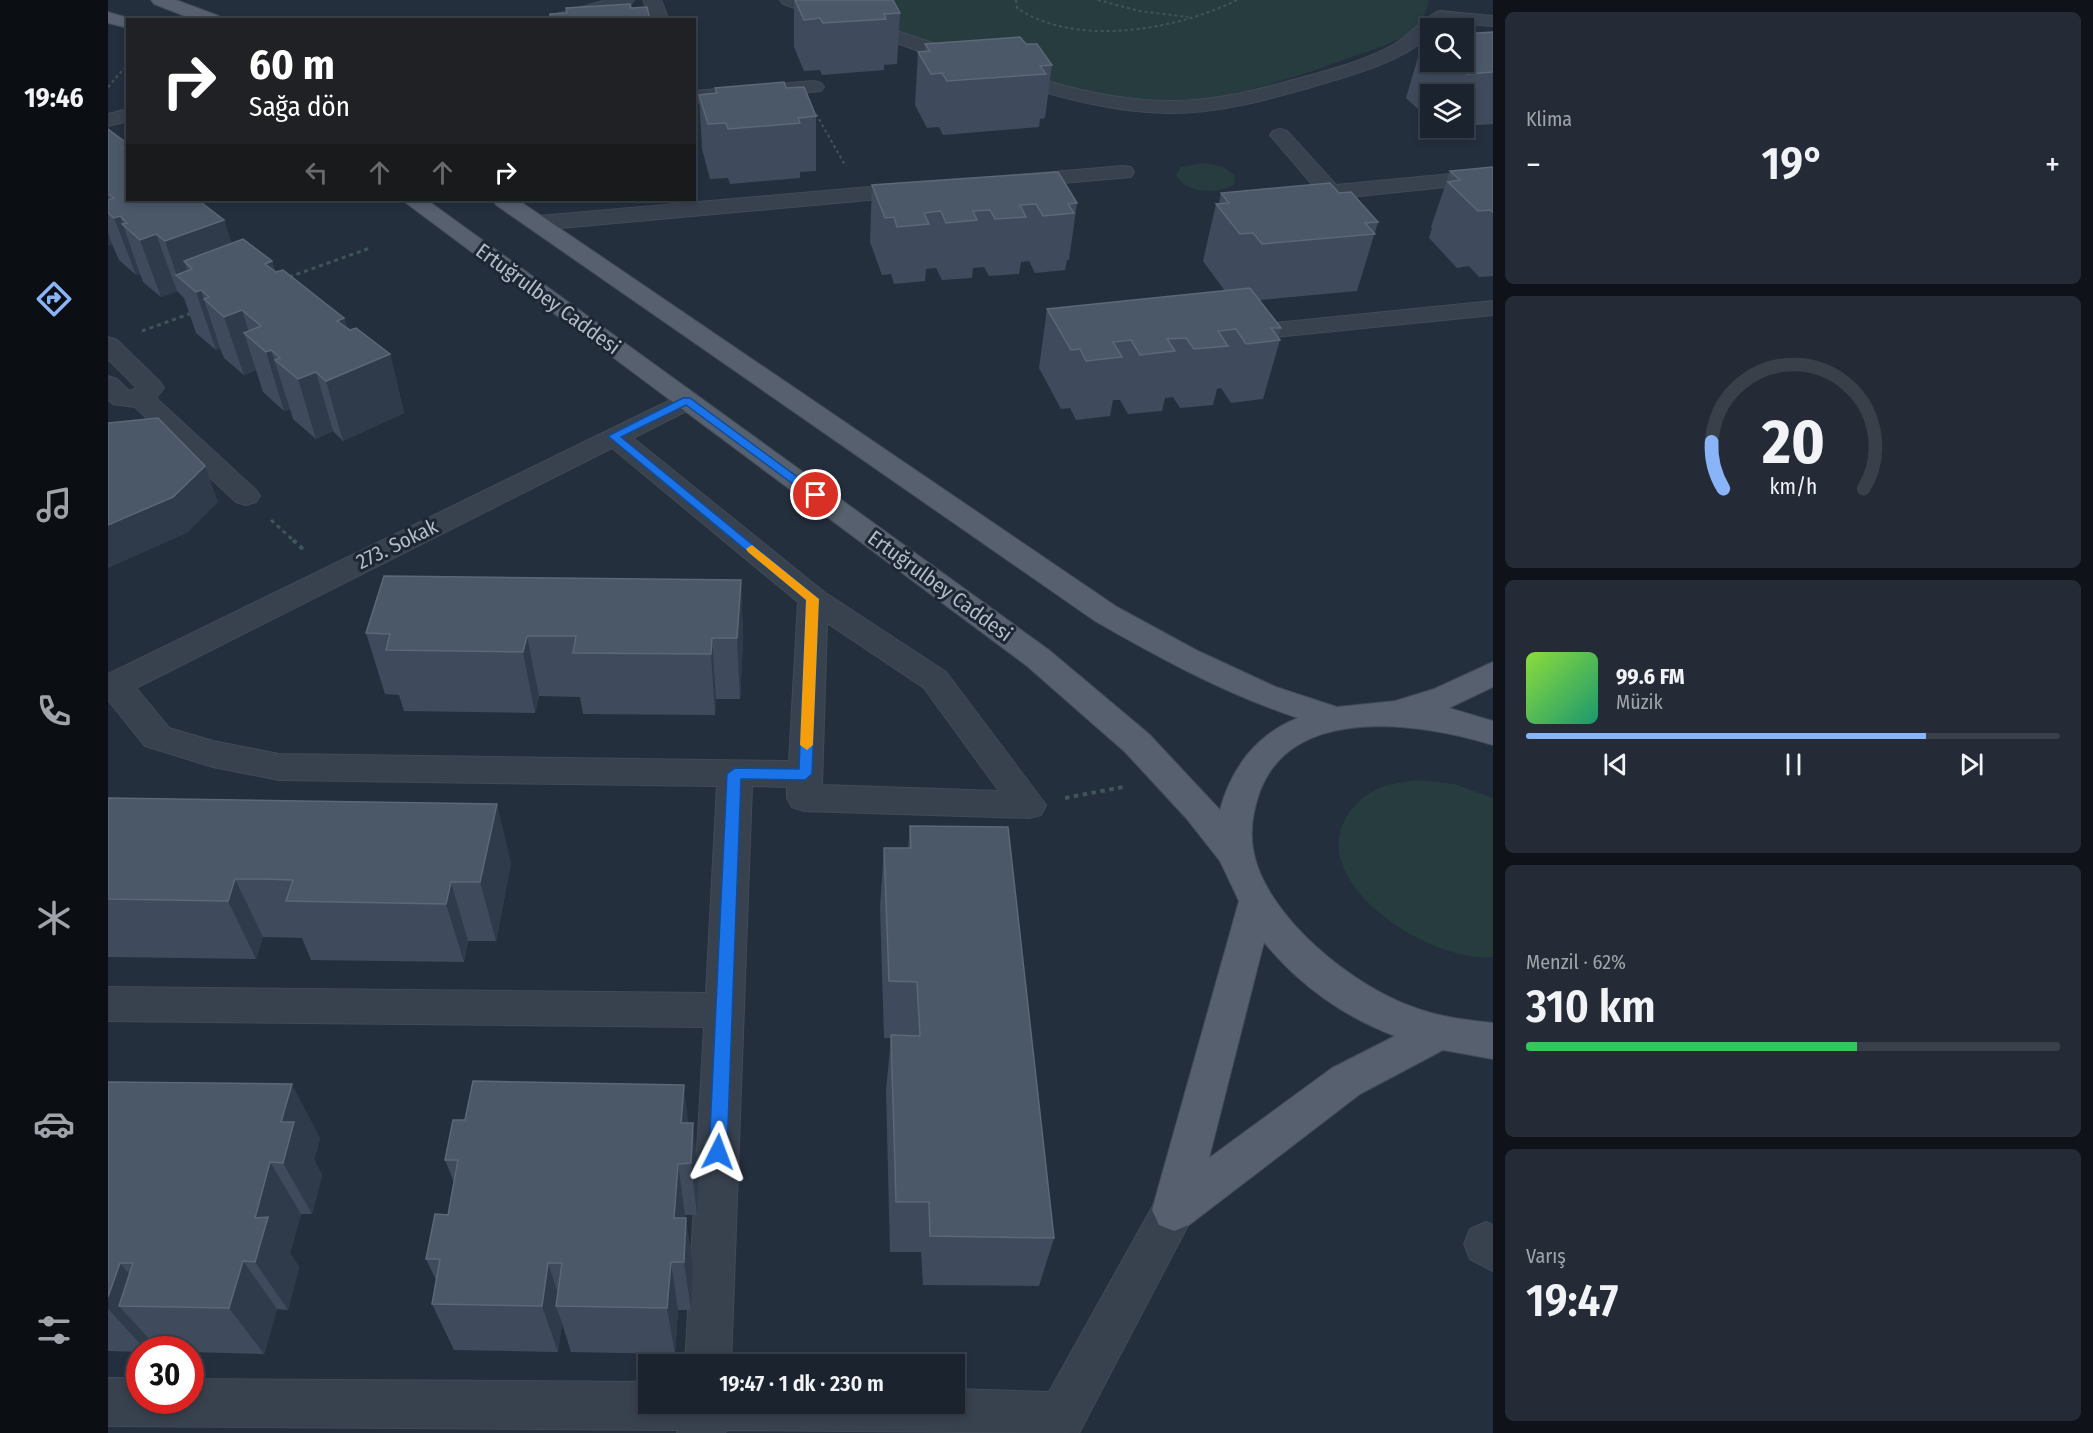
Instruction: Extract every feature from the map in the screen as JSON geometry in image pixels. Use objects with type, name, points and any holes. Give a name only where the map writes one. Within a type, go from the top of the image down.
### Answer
[{"type":"main road","points":[[160,0],[208,18]]},
{"type":"main road","points":[[108,17],[126,22]]},
{"type":"main road","name":"Ertuğrulbey Caddesi","points":[[414,201],[1038,658],[1137,743],[1236,855]]},
{"type":"main road","points":[[505,201],[1106,614],[1185,658],[1264,695],[1334,718]]},
{"type":"main road","points":[[1398,712],[1445,698],[1493,673]]},
{"type":"main road","points":[[1493,733],[1454,720],[1398,712],[1364,712],[1334,718],[1287,736],[1254,767],[1236,807],[1236,855],[1256,903],[1289,947],[1336,986],[1392,1017],[1440,1032],[1493,1041]]},
{"type":"main road","points":[[1174,1210],[1256,903]]},
{"type":"main road","points":[[1174,1210],[1346,1081],[1440,1032]]},
{"type":"street","points":[[563,18],[625,0]]},
{"type":"street","points":[[652,0],[659,18]]},
{"type":"street","points":[[789,0],[1052,90],[1101,102],[1150,107],[1199,106],[1245,100],[1392,54],[1425,34],[1439,8],[1493,21]]},
{"type":"street","points":[[696,98],[808,87]]},
{"type":"street","points":[[108,120],[126,116]]},
{"type":"street","points":[[1280,135],[1331,192],[1493,176]]},
{"type":"street","points":[[993,183],[1123,171]]},
{"type":"street","points":[[539,224],[933,188]]},
{"type":"street","points":[[1218,336],[1493,308]]},
{"type":"street","points":[[108,345],[151,388],[142,399]]},
{"type":"street","points":[[108,384],[122,398],[142,399]]},
{"type":"street","points":[[142,399],[152,423],[246,496]]},
{"type":"street","name":"273. Sokak","points":[[112,686],[687,400]]},
{"type":"street","points":[[614,436],[813,599],[934,680],[1029,805]]},
{"type":"street","points":[[813,599],[804,798],[1029,805]]},
{"type":"street","points":[[112,686],[157,737],[213,754],[279,767],[805,774]]},
{"type":"street","points":[[708,1354],[735,774]]},
{"type":"street","points":[[108,1004],[724,1010]]},
{"type":"street","points":[[897,1414],[1057,1424],[1174,1210]]},
{"type":"street","points":[[108,1402],[638,1402]]},
{"type":"path","points":[[1016,0],[1017,8],[1026,15],[1059,28],[1085,31],[1195,18],[1223,9],[1237,0]]},
{"type":"path","points":[[1098,0],[1139,11],[1195,18]]},
{"type":"path","points":[[109,84],[126,65]]},
{"type":"path","points":[[808,87],[862,195]]},
{"type":"path","points":[[282,280],[370,248]]},
{"type":"path","points":[[141,332],[195,312]]},
{"type":"path","points":[[246,496],[332,576]]},
{"type":"path","points":[[1029,805],[1170,778]]},
{"type":"green space","points":[[807,0],[1429,0],[1425,13],[1418,23],[1399,39],[1303,74],[1232,94],[1184,101],[1138,102],[1096,96],[1033,77]]},
{"type":"green space","points":[[1204,163],[1224,167],[1235,176],[1234,185],[1211,191],[1194,189],[1180,181],[1176,175],[1181,167]]},
{"type":"green space","points":[[1417,780],[1454,784],[1493,798],[1493,957],[1467,956],[1438,947],[1408,932],[1380,913],[1357,890],[1343,865],[1339,839],[1349,813],[1374,790]]},
{"type":"building","points":[[795,0],[893,0],[900,13],[884,14],[886,19],[823,23],[820,18],[804,20]]},
{"type":"building","points":[[630,4],[631,8],[647,7],[650,18],[551,18],[550,14],[567,13],[566,8]]},
{"type":"building","points":[[1493,32],[1493,72],[1467,74],[1465,72],[1474,72],[1474,33]]},
{"type":"building","points":[[1020,37],[1026,44],[1037,44],[1052,65],[1040,66],[1046,74],[947,81],[942,73],[931,74],[918,52],[930,51],[925,44]]},
{"type":"building","points":[[784,82],[786,88],[804,87],[816,116],[798,118],[800,123],[728,129],[726,123],[708,124],[699,95],[717,93],[715,88]]},
{"type":"building","points":[[108,129],[126,142],[124,148],[126,150],[126,201],[199,201],[224,220],[165,241],[156,234],[140,240],[122,224],[127,223],[120,216],[114,218],[108,213],[108,200],[114,198],[108,194]]},
{"type":"building","points":[[1493,167],[1493,212],[1478,211],[1448,182],[1460,180],[1450,171]]},
{"type":"building","points":[[1058,172],[1077,203],[1068,204],[1074,213],[1043,216],[1036,204],[1020,205],[1026,217],[995,219],[990,210],[973,211],[977,220],[946,223],[941,211],[924,213],[929,224],[897,227],[894,217],[885,218],[872,185]]},
{"type":"building","points":[[1330,183],[1339,193],[1351,192],[1378,222],[1365,223],[1375,234],[1262,244],[1253,233],[1240,234],[1216,204],[1229,203],[1221,193]]},
{"type":"building","points":[[243,239],[272,261],[265,264],[276,272],[283,270],[344,318],[337,321],[350,330],[356,328],[390,354],[326,381],[316,372],[298,379],[275,360],[280,358],[271,350],[266,352],[244,333],[261,326],[242,310],[224,317],[204,299],[209,297],[201,290],[196,292],[176,275],[192,269],[184,261]]},
{"type":"building","points":[[1250,288],[1281,328],[1271,328],[1280,340],[1246,344],[1236,329],[1218,331],[1228,346],[1194,349],[1186,338],[1167,339],[1175,351],[1140,355],[1131,340],[1113,342],[1122,357],[1086,361],[1080,349],[1071,350],[1047,309]]},
{"type":"building","points":[[158,418],[205,466],[173,497],[108,525],[108,423]]},
{"type":"building","points":[[384,576],[741,580],[737,638],[712,638],[711,654],[573,653],[576,636],[527,636],[523,652],[386,650],[390,634],[366,633]]},
{"type":"building","points":[[108,798],[497,804],[480,882],[451,882],[446,904],[286,901],[293,880],[264,879],[235,879],[228,901],[108,899]]},
{"type":"building","points":[[910,826],[1008,827],[1054,1238],[930,1236],[929,1202],[896,1202],[891,1035],[920,1036],[917,982],[889,981],[884,848],[911,848]]},
{"type":"building","points":[[473,1081],[684,1085],[681,1123],[693,1123],[691,1163],[678,1164],[674,1218],[686,1218],[684,1262],[671,1262],[667,1308],[556,1306],[562,1263],[548,1263],[542,1306],[432,1304],[440,1259],[426,1259],[435,1214],[448,1215],[458,1160],[445,1160],[453,1120],[465,1120]]},
{"type":"building","points":[[108,1082],[292,1084],[281,1122],[294,1122],[283,1163],[270,1162],[255,1218],[268,1217],[255,1262],[243,1261],[229,1308],[119,1306],[133,1263],[120,1263],[108,1297]]},
{"type":"slow traffic","points":[[752,549],[813,599],[807,745]]},
{"type":"route","points":[[718,1152],[735,774],[805,774],[813,599],[614,436],[687,400],[816,495]]}]
